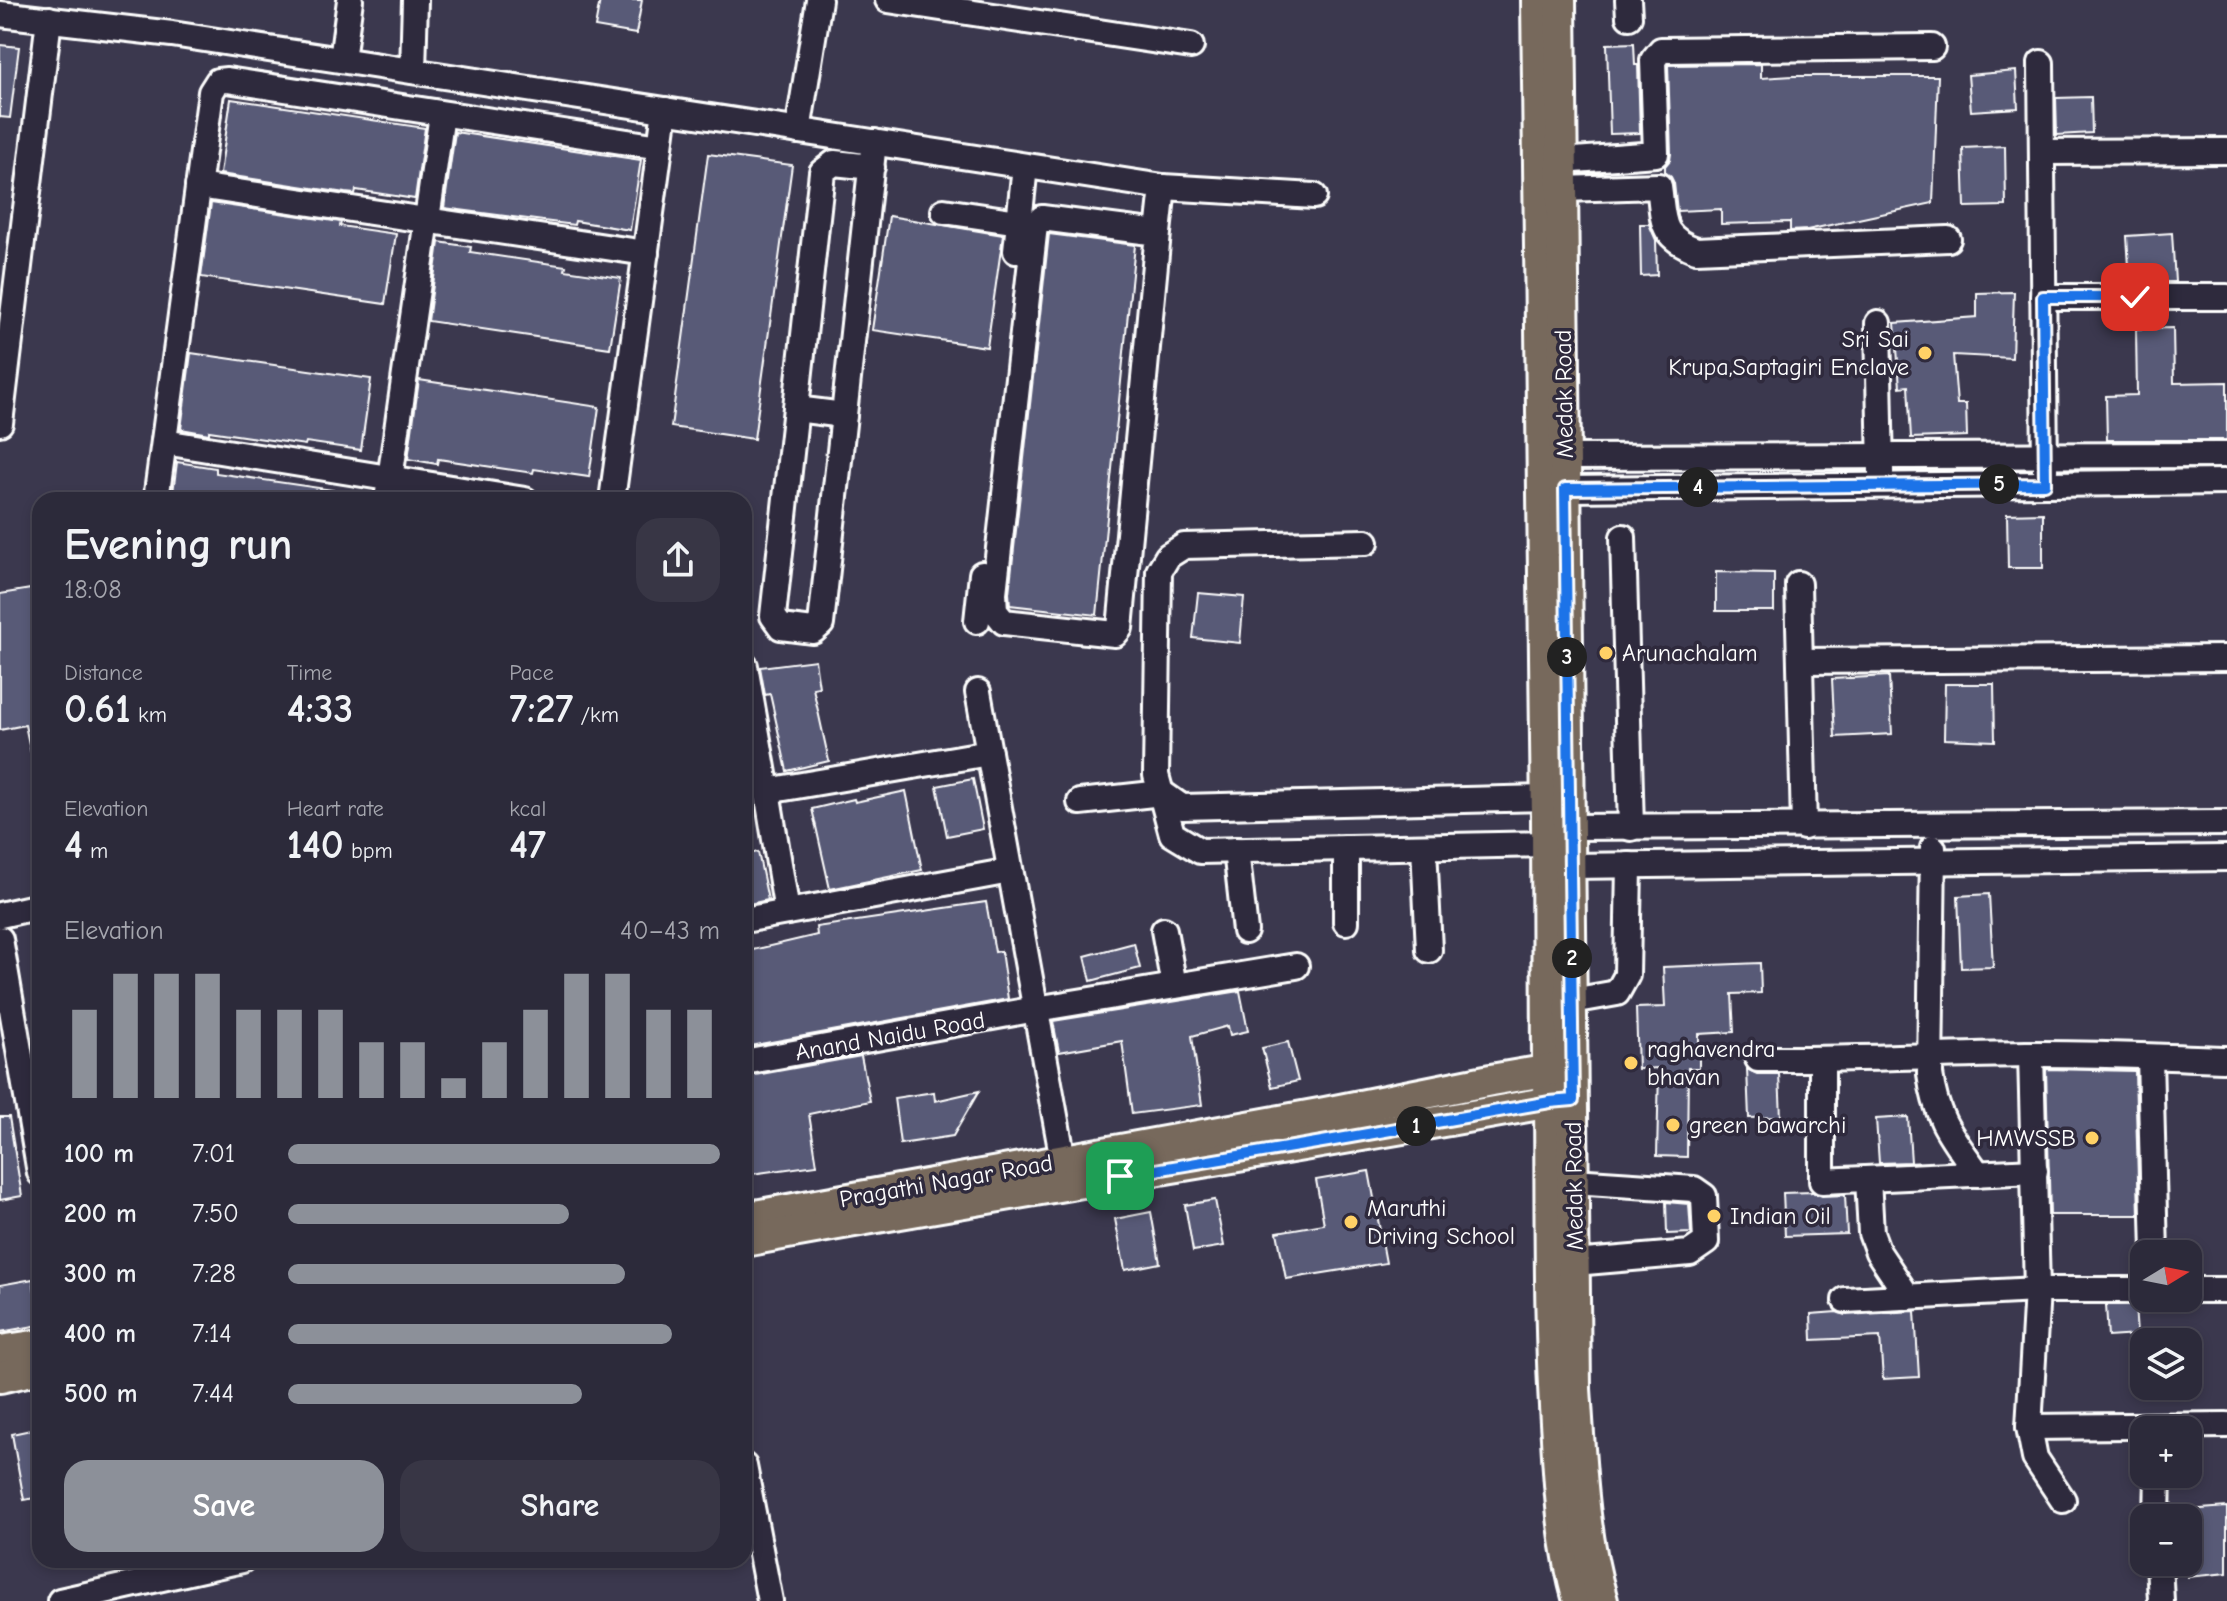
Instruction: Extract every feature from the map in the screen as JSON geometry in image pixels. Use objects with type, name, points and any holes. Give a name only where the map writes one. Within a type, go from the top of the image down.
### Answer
[{"type":"main road","name":"Medak Road","points":[[1537,0],[1547,798],[1571,866],[1572,1001],[1560,1068]]},
{"type":"main road","name":"Medak Road","points":[[1560,0],[1565,489],[1558,836],[1561,1101],[1553,1389],[1561,1507],[1579,1601]]},
{"type":"main road","name":"Pragathi Nagar Road","points":[[752,1216],[1061,1146],[1325,1113],[1560,1068]]},
{"type":"main road","name":"Medak Road","points":[[1561,1101],[1573,1181],[1575,1389],[1583,1504],[1593,1571],[1602,1601]]},
{"type":"main road","name":"Pragathi Nagar Road","points":[[752,1240],[1561,1101]]},
{"type":"main road","points":[[0,1351],[32,1346]]},
{"type":"main road","points":[[0,1377],[32,1370]]},
{"type":"street","points":[[342,60],[350,0]]},
{"type":"street","points":[[413,71],[415,0]]},
{"type":"street","points":[[798,131],[819,0]]},
{"type":"street","points":[[888,0],[1191,46]]},
{"type":"street","points":[[0,14],[172,34],[798,131],[873,154],[1025,166],[1163,187],[1314,196]]},
{"type":"street","points":[[0,423],[4,361],[49,19]]},
{"type":"street","points":[[1932,47],[1661,50],[1653,60],[1656,154],[1665,228],[1679,243],[1696,250],[1948,239]]},
{"type":"street","points":[[2041,63],[2045,484]]},
{"type":"street","points":[[157,492],[211,92],[218,81],[660,147]]},
{"type":"street","points":[[613,492],[665,110]]},
{"type":"street","points":[[388,489],[442,114]]},
{"type":"street","points":[[2042,152],[2227,151]]},
{"type":"street","points":[[873,154],[821,624],[813,631],[781,627],[773,616],[822,172],[834,163],[873,154]]},
{"type":"street","points":[[1561,175],[1656,154]]},
{"type":"street","points":[[977,621],[1025,166]]},
{"type":"street","points":[[1561,175],[1659,186]]},
{"type":"street","points":[[198,186],[646,253]]},
{"type":"street","points":[[1158,233],[1042,218],[1035,225],[994,593],[995,611],[1004,622],[1115,634],[1120,628],[1163,187]]},
{"type":"street","points":[[944,211],[1019,222]]},
{"type":"street","points":[[2043,297],[2227,297]]},
{"type":"street","points":[[1878,323],[1881,486]]},
{"type":"street","points":[[796,409],[844,415]]},
{"type":"street","points":[[164,442],[388,489],[425,492]]},
{"type":"street","points":[[1565,457],[2227,455]]},
{"type":"street","points":[[1565,489],[2227,482]]},
{"type":"street","points":[[1623,537],[1631,828]]},
{"type":"street","points":[[1366,542],[1184,546],[1168,556],[1159,571],[1156,775],[1172,834],[1200,851],[1424,847],[1631,828],[2227,823]]},
{"type":"street","points":[[1798,584],[1804,827]]},
{"type":"street","points":[[1800,661],[2227,658]]},
{"type":"street","points":[[978,692],[1061,1146]]},
{"type":"street","points":[[752,706],[787,912]]},
{"type":"street","points":[[767,791],[989,753]]},
{"type":"street","points":[[1080,802],[1162,793],[1182,807],[1547,798]]},
{"type":"street","points":[[1933,826],[1932,1085],[1938,1112],[1946,1128],[1978,1174]]},
{"type":"street","points":[[1691,828],[1691,864]]},
{"type":"street","points":[[1424,847],[1429,950]]},
{"type":"street","points":[[1346,848],[1346,922]]},
{"type":"street","points":[[1236,850],[1245,931]]},
{"type":"street","points":[[1571,866],[2227,858]]},
{"type":"street","points":[[1572,1001],[1617,993],[1627,975],[1629,865]]},
{"type":"street","points":[[752,919],[1010,871]]},
{"type":"street","points":[[0,915],[32,908]]},
{"type":"street","points":[[1164,930],[1174,986]]},
{"type":"street","points":[[0,939],[30,1052],[32,1076]]},
{"type":"street","name":"Anand Naidu Road","points":[[752,1061],[1296,966]]},
{"type":"street","points":[[2031,1054],[2037,1290],[2029,1427],[2035,1458],[2063,1500]]},
{"type":"street","points":[[1758,1059],[2031,1054],[2227,1059]]},
{"type":"street","points":[[2150,1057],[2155,1240]]},
{"type":"street","points":[[1822,1060],[1822,1181],[2035,1171]]},
{"type":"street","points":[[1868,1179],[1871,1233],[1878,1252],[1908,1297]]},
{"type":"street","points":[[1573,1181],[1694,1189],[1704,1196],[1706,1242],[1690,1253],[1574,1263]]},
{"type":"street","points":[[1845,1300],[2037,1290],[2130,1290]]},
{"type":"street","points":[[2202,1290],[2227,1290]]},
{"type":"street","points":[[2202,1426],[2227,1425]]},
{"type":"street","points":[[2029,1427],[2130,1428]]},
{"type":"street","points":[[752,1508],[770,1601]]},
{"type":"street","points":[[60,1601],[206,1568]]},
{"type":"street","points":[[2160,1576],[2161,1601]]},
{"type":"building","points":[[600,0],[642,0],[636,34],[595,27]]},
{"type":"building","points":[[1634,43],[1635,65],[1638,65],[1640,133],[1610,134],[1607,44]]},
{"type":"building","points":[[0,45],[19,47],[10,118],[0,117]]},
{"type":"building","points":[[1761,64],[1761,78],[1938,76],[1933,203],[1790,231],[1790,222],[1721,224],[1721,209],[1677,211],[1674,183],[1665,172],[1671,154],[1668,65]]},
{"type":"building","points":[[2016,71],[2018,108],[1971,111],[1968,75]]},
{"type":"building","points":[[2091,97],[2092,133],[2057,135],[2056,98]]},
{"type":"building","points":[[231,99],[425,128],[415,199],[356,190],[355,194],[345,193],[220,174]]},
{"type":"building","points":[[455,132],[641,160],[630,230],[575,221],[574,225],[444,208]]},
{"type":"building","points":[[2005,146],[2006,206],[1965,207],[1963,148]]},
{"type":"building","points":[[708,154],[792,165],[754,439],[671,427]]},
{"type":"building","points":[[211,203],[341,222],[340,226],[396,234],[385,304],[201,277]]},
{"type":"building","points":[[889,216],[1003,235],[987,347],[872,330]]},
{"type":"building","points":[[1640,224],[1649,224],[1656,240],[1657,275],[1641,276]]},
{"type":"building","points":[[2172,233],[2175,282],[2130,282],[2127,236]]},
{"type":"building","points":[[1049,234],[1135,245],[1097,615],[1010,605]]},
{"type":"building","points":[[439,242],[471,247],[470,252],[566,266],[565,270],[621,278],[610,348],[428,321]]},
{"type":"building","points":[[2014,292],[2012,358],[1953,355],[1957,404],[1966,404],[1967,436],[1911,438],[1908,386],[1900,387],[1895,323],[1977,317],[1977,293]]},
{"type":"building","points":[[2173,328],[2174,383],[2227,382],[2227,440],[2107,440],[2106,396],[2137,395],[2136,329]]},
{"type":"building","points":[[191,353],[371,379],[361,450],[181,429]]},
{"type":"building","points":[[419,380],[599,407],[589,477],[534,469],[533,473],[438,459],[437,464],[408,459]]},
{"type":"building","points":[[177,462],[216,468],[216,473],[333,490],[333,492],[173,492]]},
{"type":"building","points":[[2043,513],[2043,568],[2008,568],[2007,514]]},
{"type":"building","points":[[1716,572],[1774,573],[1774,611],[1716,611]]},
{"type":"building","points":[[31,589],[32,758],[25,725],[0,730],[0,594]]},
{"type":"building","points":[[1198,593],[1244,597],[1240,643],[1193,638]]},
{"type":"building","points":[[815,660],[819,687],[813,688],[829,761],[787,771],[770,694],[765,695],[760,667]]},
{"type":"building","points":[[1889,676],[1892,734],[1835,737],[1832,679]]},
{"type":"building","points":[[1945,684],[1994,684],[1995,741],[1944,739]]},
{"type":"building","points":[[973,779],[983,829],[947,836],[937,786]]},
{"type":"building","points":[[906,791],[922,870],[830,889],[812,809]]},
{"type":"building","points":[[758,852],[768,900],[752,903],[752,853]]},
{"type":"building","points":[[1989,894],[1993,967],[1961,968],[1958,896]]},
{"type":"building","points":[[986,902],[995,952],[1001,951],[1008,999],[752,1046],[752,950],[817,935],[816,927]]},
{"type":"building","points":[[1134,943],[1140,968],[1091,981],[1085,956]]},
{"type":"building","points":[[1760,963],[1761,993],[1732,994],[1734,1032],[1699,1034],[1699,1068],[1688,1068],[1687,1157],[1657,1156],[1659,1068],[1638,1069],[1636,1008],[1665,1007],[1663,967]]},
{"type":"building","points":[[1240,991],[1248,1031],[1230,1035],[1228,1026],[1192,1036],[1202,1105],[1132,1114],[1122,1041],[1059,1052],[1053,1021]]},
{"type":"building","points":[[1288,1042],[1298,1081],[1272,1087],[1262,1048]]},
{"type":"building","points":[[861,1056],[870,1101],[809,1114],[817,1165],[752,1174],[752,1076]]},
{"type":"building","points":[[1747,1069],[1757,1074],[1779,1074],[1781,1117],[1749,1118]]},
{"type":"building","name":"HMWSSB","points":[[2046,1069],[2135,1071],[2139,1215],[2050,1215]]},
{"type":"building","points":[[979,1091],[953,1136],[900,1144],[894,1098],[934,1092],[935,1101]]},
{"type":"building","points":[[0,1117],[9,1117],[22,1196],[0,1200]]},
{"type":"building","points":[[1908,1117],[1911,1162],[1879,1163],[1876,1119]]},
{"type":"building","name":"Maruthi Driving School","points":[[1369,1171],[1386,1263],[1286,1279],[1277,1232],[1324,1224],[1316,1180]]},
{"type":"building","points":[[1812,1192],[1822,1196],[1845,1195],[1847,1234],[1785,1236],[1783,1193]]},
{"type":"building","points":[[1215,1200],[1224,1246],[1193,1251],[1185,1205]]},
{"type":"building","points":[[1666,1202],[1689,1204],[1691,1233],[1667,1234]]},
{"type":"building","points":[[1151,1212],[1160,1263],[1125,1270],[1115,1219]]},
{"type":"building","points":[[32,1279],[32,1326],[0,1332],[0,1285]]},
{"type":"building","points":[[2106,1305],[2130,1305],[2130,1312],[2135,1312],[2137,1328],[2130,1328],[2130,1335],[2108,1337]]},
{"type":"building","points":[[1915,1311],[1919,1377],[1883,1379],[1880,1337],[1812,1340],[1811,1314]]},
{"type":"building","points":[[32,1430],[32,1498],[24,1500],[12,1434]]},
{"type":"building","points":[[2227,1507],[2227,1573],[2202,1576],[2202,1509]]},
{"type":"place","name":"Sri Sai Krupa,Saptagiri Enclave","points":[[1925,353]]},
{"type":"place","name":"Arunachalam","points":[[1606,653]]},
{"type":"place","name":"raghavendra bhavan","points":[[1631,1063]]},
{"type":"place","name":"green bawarchi","points":[[1673,1125]]},
{"type":"place","name":"HMWSSB","points":[[2092,1138]]},
{"type":"place","name":"Indian Oil","points":[[1714,1216]]},
{"type":"place","name":"Maruthi Driving School","points":[[1351,1222]]},
{"type":"route","points":[[1120,1176],[1573,1100],[1565,489],[2045,484],[2043,297],[2135,297]]}]
